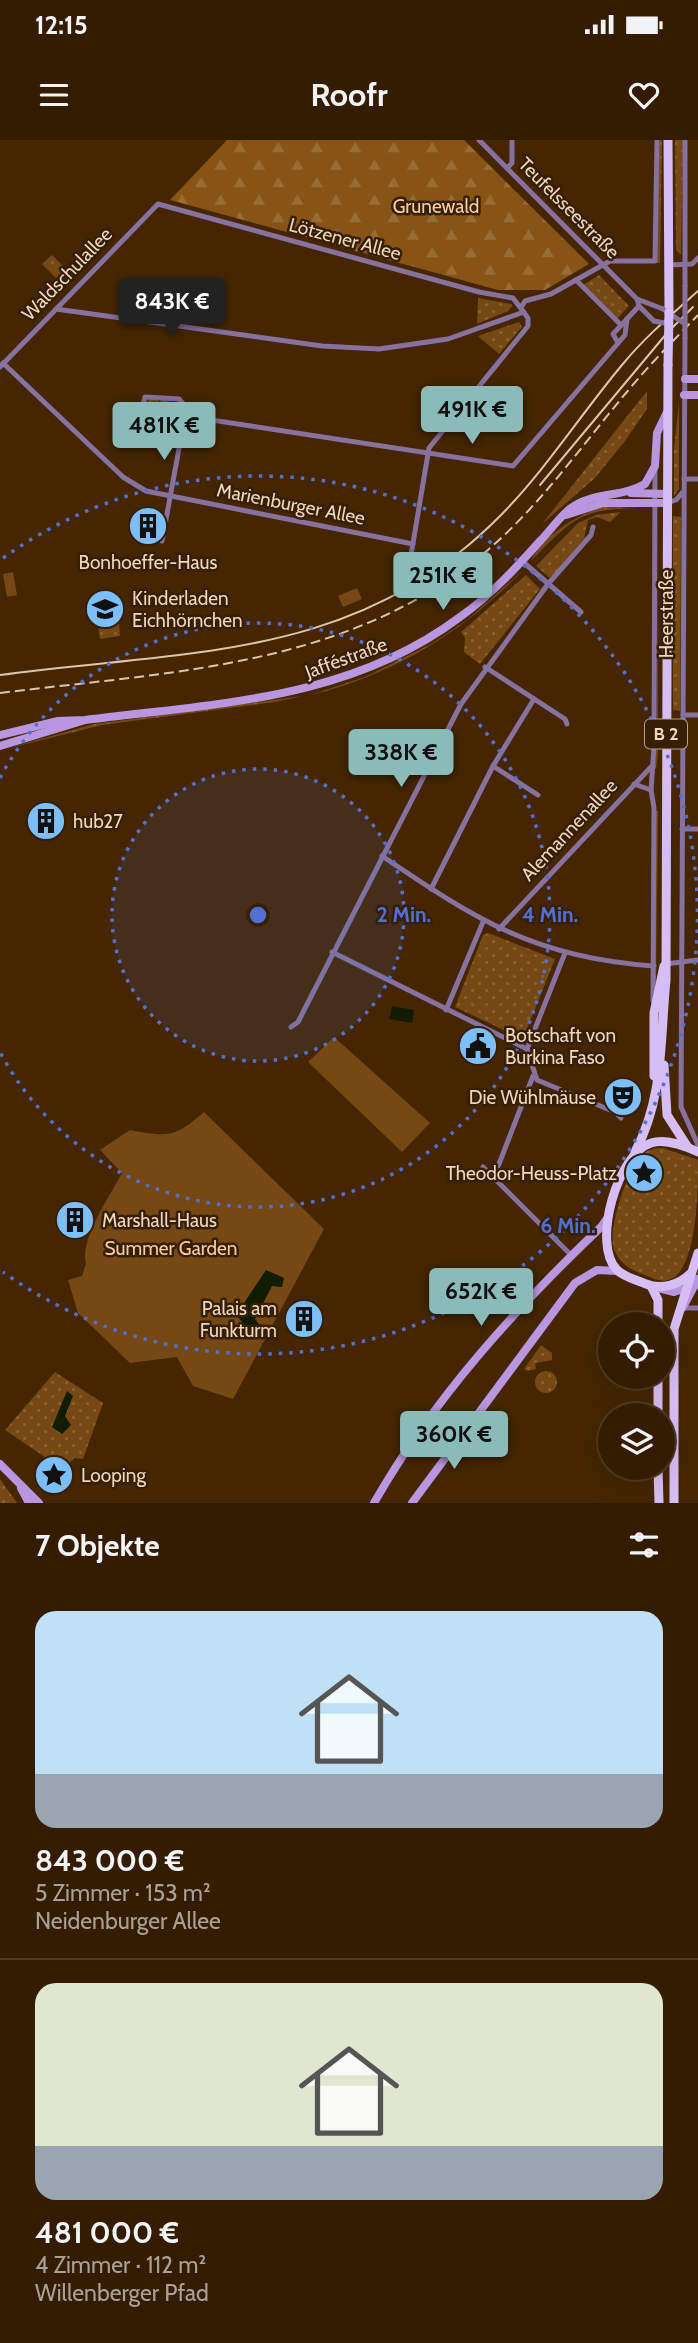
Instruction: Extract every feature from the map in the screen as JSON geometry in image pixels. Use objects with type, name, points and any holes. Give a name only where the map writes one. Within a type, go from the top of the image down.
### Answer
[{"type":"main road","name":"Heerstraße","points":[[668,140],[665,964],[662,1058],[667,1115],[693,1146]]},
{"type":"main road","points":[[685,379],[698,379]]},
{"type":"main road","points":[[684,395],[698,395]]},
{"type":"main road","name":"Heerstraße","points":[[655,466],[657,433],[668,410]]},
{"type":"main road","name":"Jafféstraße","points":[[0,735],[58,721],[85,720],[281,694],[352,676],[398,656],[436,634],[487,596],[570,509],[591,498],[621,493],[645,484],[655,466]]},
{"type":"main road","name":"Jafféstraße","points":[[621,493],[667,499]]},
{"type":"main road","name":"Jafféstraße","points":[[566,515],[603,503],[655,498]]},
{"type":"main road","name":"Jafféstraße","points":[[0,746],[85,720]]},
{"type":"main road","name":"Heerstraße","points":[[655,1098],[654,1013],[658,980],[665,964]]},
{"type":"main road","name":"Heerstraße","points":[[635,1152],[649,1124],[662,1058]]},
{"type":"main road","points":[[635,1152],[660,1141],[693,1146],[698,1152]]},
{"type":"main road","name":"B 2","points":[[618,1271],[608,1248],[608,1217],[621,1178],[635,1152]]},
{"type":"main road","points":[[374,1503],[398,1461],[473,1360],[507,1320],[608,1217]]},
{"type":"main road","points":[[680,1311],[695,1279],[698,1253]]},
{"type":"main road","points":[[412,1503],[575,1283],[597,1270],[618,1271],[667,1291],[685,1290]]},
{"type":"main road","points":[[651,1286],[695,1279]]},
{"type":"main road","points":[[674,1503],[674,1329],[685,1290],[695,1279]]},
{"type":"main road","points":[[651,1286],[658,1300],[658,1312]]},
{"type":"main road","points":[[0,1464],[39,1503]]},
{"type":"main road","points":[[16,1479],[29,1503]]},
{"type":"main road","points":[[658,1480],[659,1503]]},
{"type":"street","name":"Teufelsseestraße","points":[[479,140],[637,299],[667,308],[685,324]]},
{"type":"street","points":[[507,168],[512,163],[512,140]]},
{"type":"street","points":[[56,309],[321,346],[379,349],[449,339],[523,309],[526,301],[551,294],[602,264],[656,259],[657,140]]},
{"type":"street","name":"Heerstraße","points":[[685,140],[688,264],[685,286],[684,395],[681,1109],[693,1146]]},
{"type":"street","name":"Waldschulallee","points":[[2,365],[158,204]]},
{"type":"street","name":"Lötzener Allee","points":[[158,204],[479,292],[513,298],[523,309]]},
{"type":"street","points":[[669,265],[688,264],[698,258]]},
{"type":"street","points":[[576,280],[621,325]]},
{"type":"street","name":"Teufelsseestraße","points":[[637,299],[639,306],[654,321],[669,324]]},
{"type":"street","points":[[618,343],[613,336],[639,306]]},
{"type":"street","points":[[408,573],[428,453],[525,332],[529,320],[523,309]]},
{"type":"street","points":[[185,415],[513,466],[627,332],[627,319]]},
{"type":"street","name":"Marienburger Allee","points":[[2,365],[123,477],[146,491],[413,544]]},
{"type":"street","points":[[162,541],[186,407],[179,399],[150,395],[142,403],[142,421],[182,429]]},
{"type":"street","points":[[668,395],[684,395]]},
{"type":"street","name":"Heerstraße","points":[[654,1013],[654,808],[651,767],[654,747],[655,466]]},
{"type":"street","points":[[684,479],[698,479]]},
{"type":"street","points":[[667,499],[677,500],[684,490]]},
{"type":"street","points":[[291,1027],[298,1022],[438,746],[485,667],[548,584],[591,535],[593,527]]},
{"type":"street","points":[[522,561],[581,612]]},
{"type":"street","points":[[485,667],[565,719],[567,724]]},
{"type":"street","points":[[431,888],[493,766],[534,699]]},
{"type":"street","points":[[683,715],[698,715]]},
{"type":"street","points":[[493,766],[538,795]]},
{"type":"street","name":"Alemannenallee","points":[[499,929],[651,767]]},
{"type":"street","name":"Alemannenallee","points":[[634,784],[651,790]]},
{"type":"street","points":[[682,829],[698,829]]},
{"type":"street","points":[[382,856],[483,922],[499,929],[565,953],[603,961],[653,966]]},
{"type":"street","points":[[446,1010],[483,922]]},
{"type":"street","points":[[332,952],[527,1049]]},
{"type":"street","points":[[494,1177],[533,1076],[527,1049],[565,953]]},
{"type":"street","points":[[665,964],[698,960]]},
{"type":"street","points":[[533,1076],[615,1112],[621,1118]]},
{"type":"street","points":[[483,1167],[572,1256]]},
{"type":"street","points":[[680,1311],[698,1308]]},
{"type":"green space","name":"Grunewald","points":[[227,140],[464,140],[589,264],[545,290],[498,290],[170,200]]},
{"type":"green space","points":[[659,140],[662,140],[660,263],[656,263]]},
{"type":"green space","points":[[675,140],[683,140],[681,255],[676,250]]},
{"type":"green space","points":[[52,255],[66,269],[56,278],[42,264]]},
{"type":"green space","points":[[599,275],[629,306],[617,319],[583,285]]},
{"type":"green space","points":[[478,298],[512,306],[508,311],[477,324]]},
{"type":"green space","points":[[519,322],[522,327],[499,354],[478,336]]},
{"type":"green space","points":[[647,391],[647,409],[625,441],[595,478],[542,524]]},
{"type":"green space","points":[[159,398],[155,424],[146,420],[142,411],[146,402]]},
{"type":"green space","points":[[161,399],[181,405],[183,416],[178,424],[157,424],[162,408],[159,407]]},
{"type":"green space","points":[[679,401],[679,489],[674,496],[674,449]]},
{"type":"green space","points":[[602,507],[647,508],[608,510],[581,518],[570,524],[531,561],[544,543],[561,528]]},
{"type":"green space","points":[[621,512],[610,522],[597,517],[588,520],[584,539],[552,576],[549,577],[536,566],[578,523],[596,515]]},
{"type":"green space","points":[[658,516],[658,754],[654,769],[657,747]]},
{"type":"green space","points":[[673,516],[681,517],[680,711],[673,710]]},
{"type":"green space","points":[[523,570],[477,613],[467,620]]},
{"type":"green space","points":[[13,572],[17,595],[7,597],[3,574]]},
{"type":"green space","points":[[526,575],[540,589],[480,664],[464,652],[465,638],[461,632]]},
{"type":"green space","points":[[357,588],[362,599],[343,607],[338,596]]},
{"type":"green space","points":[[466,620],[426,648],[399,663],[371,675],[342,686],[311,695],[367,676],[431,644]]},
{"type":"green space","points":[[119,621],[120,636],[100,639],[98,624]]},
{"type":"green space","points":[[303,696],[102,725],[2,750],[94,724]]},
{"type":"green space","points":[[658,811],[656,983],[655,982]]},
{"type":"green space","points":[[488,933],[555,959],[523,1039],[455,1007],[483,935]]},
{"type":"green space","points":[[334,1037],[430,1123],[402,1152],[308,1062]]},
{"type":"green space","name":"Summer Garden","points":[[204,1112],[324,1229],[233,1399],[193,1386],[177,1357],[130,1363],[78,1313],[68,1280],[82,1276],[91,1231],[122,1173],[100,1150],[130,1130],[154,1134],[178,1131]]},
{"type":"green space","points":[[663,1148],[698,1160],[692,1241],[678,1274],[666,1281],[644,1275],[624,1264],[614,1249],[613,1240],[616,1214],[631,1172],[643,1154]]},
{"type":"green space","points":[[541,1345],[552,1353],[552,1360],[535,1363],[536,1369],[527,1371],[524,1369]]},
{"type":"green space","points":[[546,1371],[554,1374],[557,1382],[554,1390],[546,1393],[538,1390],[535,1382],[538,1374]]},
{"type":"green space","points":[[55,1372],[103,1403],[83,1459],[74,1458],[69,1464],[63,1459],[58,1466],[5,1430]]},
{"type":"green space","points":[[0,1479],[17,1503],[0,1503]]},
{"type":"shaded area","points":[[392,1006],[414,1010],[412,1023],[389,1019]]},
{"type":"shaded area","points":[[266,1270],[284,1278],[282,1287],[272,1286],[255,1319],[267,1334],[265,1339],[250,1331],[236,1315]]},
{"type":"shaded area","points":[[67,1391],[73,1396],[65,1416],[71,1425],[62,1434],[52,1427]]},
{"type":"tram line","points":[[0,675],[204,652],[268,640],[330,623],[389,598],[447,562],[502,514],[534,478],[631,355],[698,291]]},
{"type":"tram line","points":[[540,485],[667,333],[693,307]]},
{"type":"railway","points":[[0,693],[133,678],[263,656],[326,639],[386,615],[444,583],[516,524],[635,383],[698,315]]},
{"type":"place","name":"Bonhoeffer-Haus","points":[[148,526]]},
{"type":"place","name":"Kinderladen Eichhörnchen","points":[[105,609]]},
{"type":"place","name":"hub27","points":[[46,821]]},
{"type":"place","name":"Botschaft von Burkina Faso","points":[[478,1046]]},
{"type":"place","name":"Die Wühlmäuse","points":[[623,1097]]},
{"type":"place","name":"Theodor-Heuss-Platz","points":[[644,1173]]},
{"type":"place","name":"Marshall-Haus","points":[[75,1220]]},
{"type":"place","name":"Palais am Funkturm","points":[[304,1319]]},
{"type":"place","name":"Looping","points":[[54,1475]]}]
